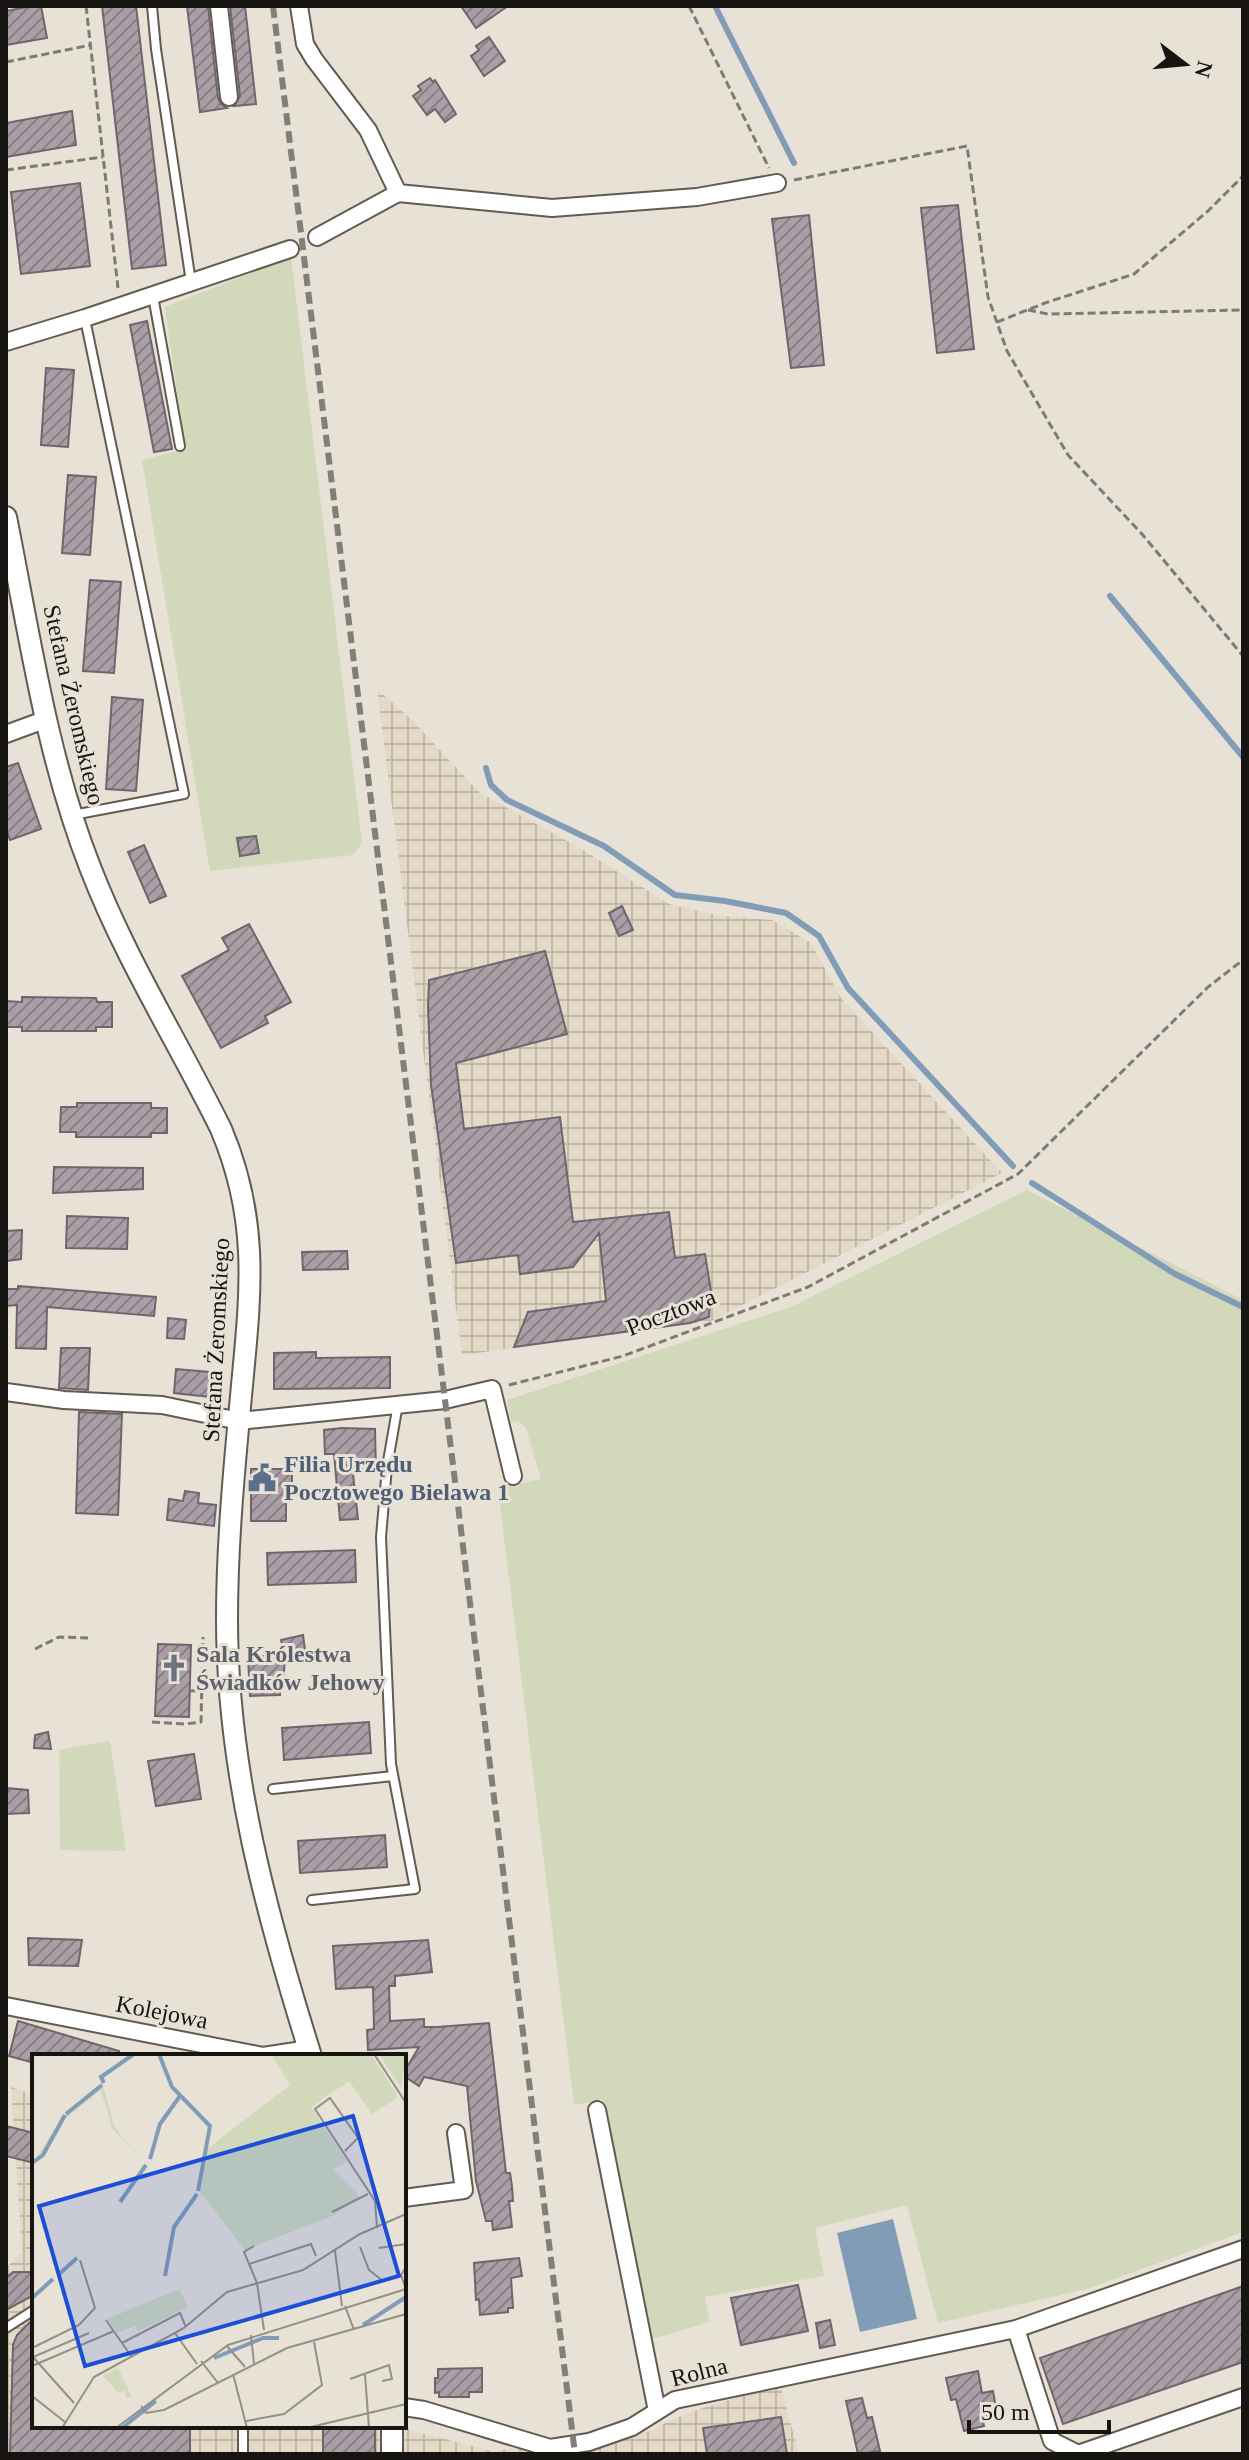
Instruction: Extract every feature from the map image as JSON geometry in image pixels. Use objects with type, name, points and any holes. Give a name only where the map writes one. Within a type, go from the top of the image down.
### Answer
[{"type":"street","points":[[219,6],[229,97]]},
{"type":"street","points":[[299,6],[305,44],[368,130],[398,193]]},
{"type":"street","points":[[317,237],[398,193],[552,208],[697,197],[777,183]]},
{"type":"street","points":[[6,342],[290,249]]},
{"type":"street","name":"Stefana Żeromskiego","points":[[6,517],[47,719],[72,815],[106,906],[216,1120],[239,1179],[248,1226],[251,1272],[227,1597],[232,1721],[244,1807],[262,1891],[310,2052]]},
{"type":"street","points":[[6,734],[47,719]]},
{"type":"street","points":[[6,1392],[64,1400],[162,1405],[239,1421],[445,1400],[492,1389],[513,1476]]},
{"type":"street","name":"Kolejowa","points":[[6,2006],[253,2054]]},
{"type":"street","name":"Kolejowa","points":[[286,2054],[310,2052]]},
{"type":"street","points":[[597,2110],[657,2411]]},
{"type":"street","points":[[406,2198],[464,2190],[456,2133]]},
{"type":"street","name":"Rolna","points":[[406,2407],[550,2448],[589,2442],[632,2427],[675,2400],[1016,2329],[1243,2249]]},
{"type":"street","points":[[1016,2329],[1052,2441],[1078,2454],[1243,2397]]},
{"type":"street","points":[[392,2428],[392,2454]]},
{"type":"lane","points":[[152,6],[191,283]]},
{"type":"lane","points":[[153,296],[180,446]]},
{"type":"lane","points":[[72,815],[184,794],[85,318]]},
{"type":"lane","points":[[312,1900],[415,1889],[393,1776],[381,1537],[387,1467],[398,1404]]},
{"type":"lane","points":[[273,1789],[393,1776]]},
{"type":"lane","points":[[6,2328],[32,2311]]},
{"type":"lane","points":[[243,2428],[243,2454]]},
{"type":"path","points":[[86,6],[120,307]]},
{"type":"path","points":[[689,6],[777,183],[967,146],[988,297],[1007,351],[1068,455],[1142,534],[1243,656]]},
{"type":"path","points":[[6,62],[91,45]]},
{"type":"path","points":[[6,170],[103,157]]},
{"type":"path","points":[[997,322],[1134,274],[1208,211],[1243,176]]},
{"type":"path","points":[[1028,310],[1048,314],[1243,310]]},
{"type":"path","name":"Pocztowa","points":[[492,1389],[623,1356],[808,1287],[1018,1174],[1208,987],[1243,960]]},
{"type":"path","points":[[35,1649],[59,1637],[88,1638]]},
{"type":"path","points":[[152,1722],[201,1722],[203,1637]]},
{"type":"path","points":[[190,1691],[208,1690]]},
{"type":"shaded area","points":[[377,689],[411,719],[480,793],[580,848],[669,904],[721,916],[772,920],[811,943],[841,998],[1002,1173],[711,1321],[462,1355]]},
{"type":"shaded area","points":[[11,2087],[32,2094],[32,2428],[406,2428],[406,2420],[409,2430],[492,2451],[651,2431],[699,2409],[780,2385],[799,2454],[6,2454],[6,2268],[22,2251]]},
{"type":"green space","points":[[291,257],[362,843],[353,855],[210,871],[142,460],[185,449],[165,307]]},
{"type":"green space","points":[[1027,1190],[1243,1300],[1243,2232],[1087,2289],[938,2323],[907,2205],[815,2228],[824,2276],[705,2297],[710,2322],[649,2340],[603,2099],[574,2105],[498,1489],[541,1479],[526,1428],[517,1421],[511,1422],[507,1400],[793,1306]]},
{"type":"green space","points":[[110,1741],[126,1851],[60,1850],[59,1750]]},
{"type":"water","points":[[893,2219],[917,2319],[860,2332],[837,2233]]},
{"type":"building","points":[[41,6],[47,38],[6,45],[6,11]]},
{"type":"building","points":[[102,6],[136,6],[166,265],[132,269]]},
{"type":"building","points":[[187,6],[208,6],[218,98],[227,108],[200,112]]},
{"type":"building","points":[[230,6],[245,6],[256,104],[234,106],[240,96]]},
{"type":"building","points":[[461,6],[508,6],[476,28]]},
{"type":"building","points":[[489,37],[505,61],[484,76],[471,56],[479,50],[476,46]]},
{"type":"building","points":[[430,78],[433,82],[435,80],[456,114],[445,122],[435,109],[427,115],[413,96],[421,90],[418,86]]},
{"type":"building","points":[[72,111],[76,145],[6,157],[6,123]]},
{"type":"building","points":[[80,183],[90,266],[21,274],[11,192]]},
{"type":"building","points":[[958,205],[974,349],[937,353],[921,208]]},
{"type":"building","points":[[809,215],[824,365],[791,368],[772,219]]},
{"type":"building","points":[[147,321],[172,449],[154,452],[130,325]]},
{"type":"building","points":[[46,368],[74,370],[68,447],[41,445]]},
{"type":"building","points":[[68,475],[96,477],[90,555],[62,553]]},
{"type":"building","points":[[90,580],[121,582],[114,673],[83,671]]},
{"type":"building","points":[[112,697],[143,700],[136,791],[106,789]]},
{"type":"building","points":[[18,763],[41,829],[10,840],[6,829],[6,767]]},
{"type":"building","points":[[256,836],[259,853],[240,856],[237,838]]},
{"type":"building","points":[[144,845],[166,896],[150,903],[128,852]]},
{"type":"building","points":[[622,906],[633,930],[619,936],[609,913]]},
{"type":"building","points":[[249,924],[291,1002],[265,1016],[268,1023],[221,1048],[182,976],[229,950],[222,938]]},
{"type":"building","points":[[545,951],[567,1034],[456,1063],[464,1129],[560,1117],[573,1222],[669,1212],[675,1258],[705,1254],[711,1291],[709,1317],[690,1323],[514,1347],[528,1312],[606,1301],[599,1233],[573,1267],[520,1274],[518,1255],[456,1263],[431,1085],[429,980]]},
{"type":"building","points":[[22,997],[96,998],[97,1002],[112,1002],[112,1027],[96,1027],[96,1031],[22,1031],[22,1027],[6,1027],[6,1001],[22,1002]]},
{"type":"building","points":[[77,1103],[151,1103],[151,1108],[167,1108],[167,1133],[151,1133],[151,1137],[76,1137],[76,1132],[60,1132],[61,1107],[77,1107]]},
{"type":"building","points":[[54,1167],[143,1168],[143,1189],[53,1193]]},
{"type":"building","points":[[67,1216],[128,1218],[127,1249],[66,1248]]},
{"type":"building","points":[[22,1230],[21,1259],[6,1261],[6,1231]]},
{"type":"building","points":[[347,1251],[348,1269],[303,1270],[302,1252]]},
{"type":"building","points":[[18,1286],[156,1297],[154,1316],[47,1307],[46,1349],[16,1348],[17,1305],[6,1306],[6,1289],[18,1289]]},
{"type":"building","points":[[168,1318],[186,1320],[184,1339],[167,1338]]},
{"type":"building","points":[[61,1348],[90,1348],[88,1390],[59,1388]]},
{"type":"building","points":[[316,1352],[316,1358],[390,1357],[390,1388],[274,1389],[274,1353]]},
{"type":"building","points":[[176,1369],[221,1373],[219,1398],[174,1393]]},
{"type":"building","points":[[79,1412],[122,1414],[118,1515],[76,1513]]},
{"type":"building","points":[[375,1429],[376,1473],[353,1474],[358,1519],[340,1520],[334,1454],[325,1454],[324,1430]]},
{"type":"building","points":[[251,1469],[292,1469],[292,1488],[286,1488],[286,1521],[251,1521]]},
{"type":"building","points":[[185,1491],[199,1493],[198,1503],[216,1505],[214,1526],[167,1520],[169,1499],[183,1501]]},
{"type":"building","points":[[355,1550],[356,1582],[268,1585],[267,1553]]},
{"type":"building","points":[[303,1635],[306,1657],[285,1659],[283,1682],[279,1682],[280,1695],[250,1696],[248,1657],[284,1655],[281,1640]]},
{"type":"building","name":"Sala Królestwa Świadków Jehowy","points":[[158,1644],[191,1645],[189,1717],[155,1716]]},
{"type":"building","points":[[369,1722],[371,1753],[284,1760],[282,1728]]},
{"type":"building","points":[[48,1732],[51,1749],[34,1748],[35,1735]]},
{"type":"building","points":[[194,1754],[201,1799],[156,1806],[148,1761]]},
{"type":"building","points":[[6,1788],[28,1790],[29,1813],[6,1814]]},
{"type":"building","points":[[385,1835],[387,1867],[300,1873],[298,1841]]},
{"type":"building","points":[[28,1938],[82,1940],[78,1966],[29,1965]]},
{"type":"building","points":[[428,1940],[432,1972],[395,1976],[395,1986],[389,1986],[390,2021],[424,2019],[424,2027],[489,2023],[506,2173],[510,2173],[512,2186],[513,2201],[509,2201],[512,2227],[493,2230],[492,2221],[486,2221],[476,2181],[467,2086],[424,2077],[419,2086],[406,2077],[406,2069],[419,2047],[368,2050],[367,2030],[374,2029],[373,1987],[336,1989],[333,1946]]},
{"type":"building","points":[[18,2021],[119,2051],[119,2054],[32,2054],[32,2062],[9,2056]]},
{"type":"building","points":[[6,2126],[32,2132],[32,2162],[6,2156]]},
{"type":"building","points":[[519,2258],[522,2276],[511,2278],[513,2308],[508,2308],[508,2312],[480,2315],[474,2263]]},
{"type":"building","points":[[13,2272],[32,2272],[32,2296],[6,2310],[6,2278]]},
{"type":"building","points":[[798,2285],[808,2331],[741,2345],[731,2298]]},
{"type":"building","points":[[1243,2286],[1243,2362],[1063,2424],[1040,2358]]},
{"type":"building","points":[[32,2320],[32,2428],[190,2428],[190,2454],[10,2454],[13,2345],[17,2335]]},
{"type":"building","points":[[830,2320],[835,2345],[820,2348],[816,2323]]},
{"type":"building","points":[[482,2368],[482,2392],[469,2392],[469,2397],[439,2397],[439,2392],[435,2393],[438,2369]]},
{"type":"building","points":[[978,2371],[982,2393],[993,2391],[997,2414],[982,2417],[984,2426],[964,2431],[956,2399],[951,2400],[946,2378]]},
{"type":"building","points":[[862,2398],[867,2418],[872,2417],[880,2451],[858,2454],[846,2401]]},
{"type":"building","points":[[781,2417],[787,2454],[707,2454],[703,2428]]},
{"type":"building","points":[[323,2428],[375,2428],[375,2454],[323,2454]]},
{"type":"waterway","points":[[715,6],[794,163]]},
{"type":"waterway","points":[[1110,596],[1243,757]]},
{"type":"waterway","points":[[486,768],[491,785],[507,800],[604,846],[675,895],[786,913],[819,936],[848,988],[1013,1166]]},
{"type":"waterway","points":[[1032,1183],[1175,1274],[1243,1307]]},
{"type":"railway","points":[[273,6],[575,2454]]},
{"type":"place","name":"Filia Urzędu Pocztowego Bielawa 1","points":[[262,1478]]},
{"type":"place","name":"Sala Królestwa Świadków Jehowy","points":[[174,1668]]}]
